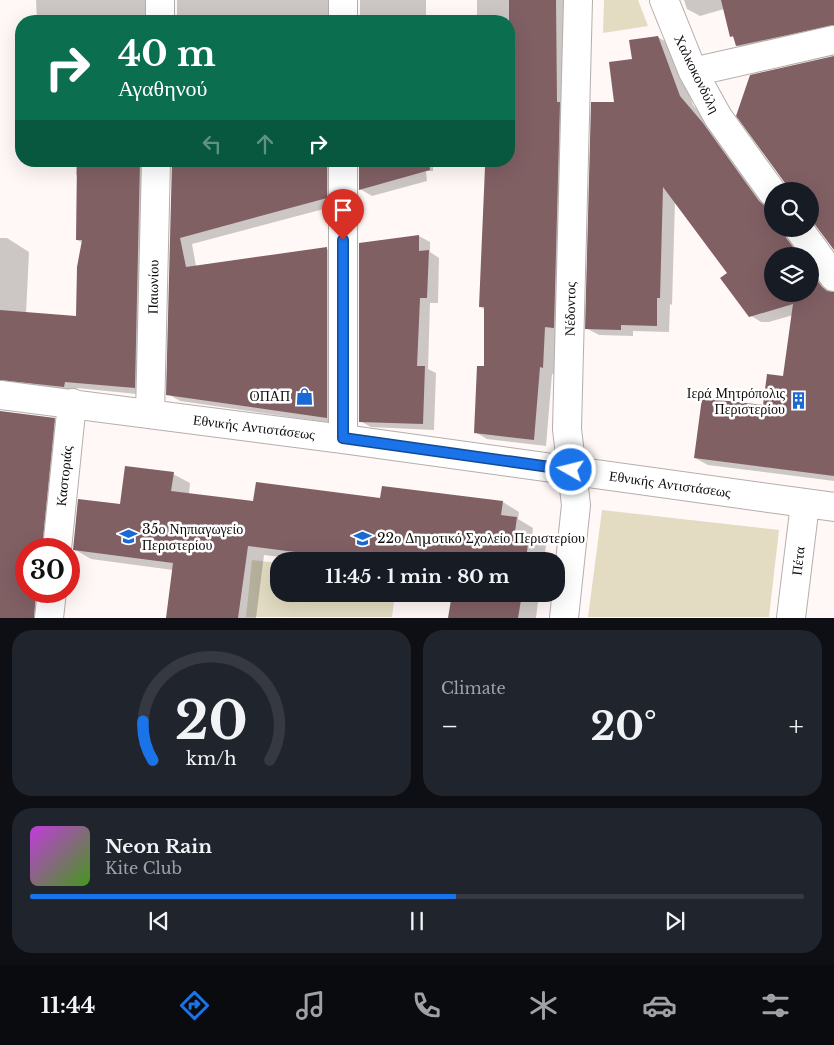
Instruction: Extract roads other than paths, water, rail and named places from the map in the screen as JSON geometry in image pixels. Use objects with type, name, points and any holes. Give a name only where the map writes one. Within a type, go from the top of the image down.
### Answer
[{"type":"street","points":[[160,0],[160,15]]},
{"type":"street","points":[[343,0],[343,15]]},
{"type":"street","name":"Νέδοντος","points":[[564,618],[576,505],[567,429],[578,0]]},
{"type":"street","name":"Χαλκοκονδύλη","points":[[664,0],[693,72],[718,117],[765,182]]},
{"type":"street","points":[[693,72],[834,40]]},
{"type":"street","name":"Παιωνίου","points":[[150,414],[156,167]]},
{"type":"street","points":[[343,167],[343,438]]},
{"type":"street","points":[[805,237],[834,277]]},
{"type":"street","name":"Εθνικής Αντιστάσεως","points":[[0,395],[343,438],[834,507]]},
{"type":"street","name":"Καστοριάς","points":[[58,538],[72,403]]},
{"type":"street","name":"Πέτα","points":[[791,618],[806,504]]},
{"type":"street","points":[[49,618],[51,603]]},
{"type":"place","name":"ΟΠΑΠ","points":[[304,396]]},
{"type":"place","name":"Ιερά Μητρόπολις Περιστερίου","points":[[799,401]]},
{"type":"place","name":"35ο Νηπιαγωγείο Περιστερίου","points":[[128,537]]},
{"type":"place","name":"22ο Δημοτικό Σχολείο Περιστερίου","points":[[363,538]]}]
